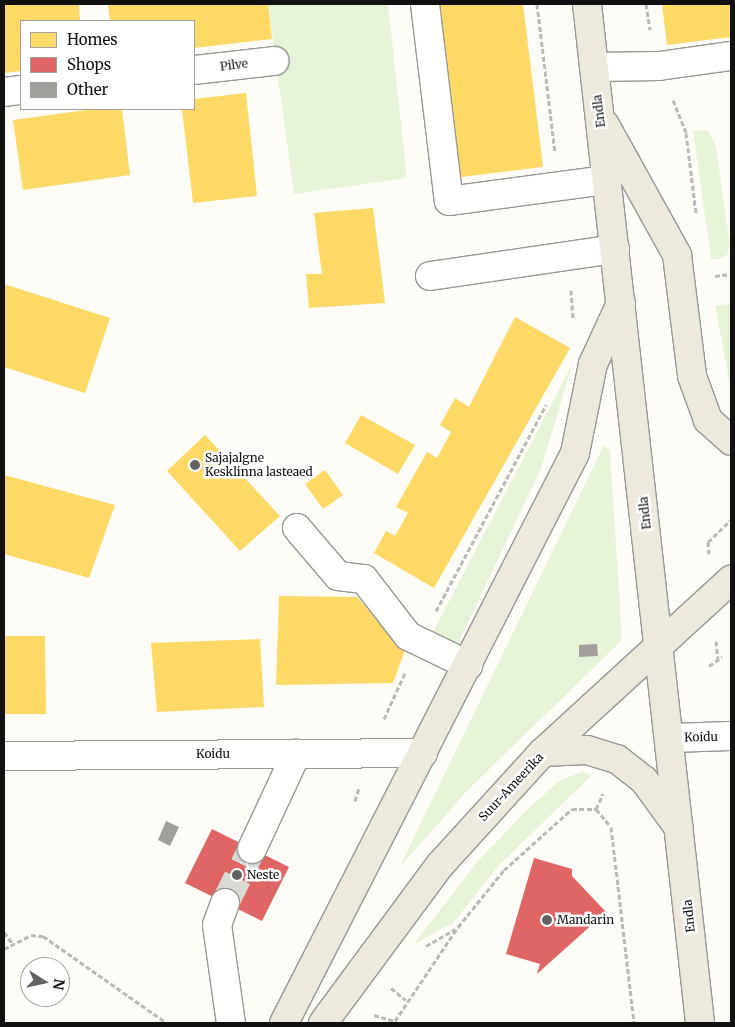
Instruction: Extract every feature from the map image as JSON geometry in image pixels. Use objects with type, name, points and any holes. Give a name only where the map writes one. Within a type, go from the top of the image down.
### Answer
[{"type":"main road","name":"Endla","points":[[587,4],[671,738],[700,1023]]},
{"type":"main road","points":[[599,112],[677,255],[692,376],[708,420],[731,441]]},
{"type":"main road","points":[[284,1023],[575,453],[593,364],[621,301]]},
{"type":"main road","name":"Suur-Ameerika","points":[[322,1023],[440,865],[543,752],[660,647],[731,580]]},
{"type":"main road","points":[[543,752],[587,750],[617,759],[644,780],[680,829]]},
{"type":"street","points":[[425,4],[449,201],[607,180]]},
{"type":"street","points":[[594,67],[659,66],[731,56]]},
{"type":"street","name":"Pilve","points":[[195,70],[274,61]]},
{"type":"street","points":[[4,92],[20,90]]},
{"type":"street","points":[[430,276],[615,249]]},
{"type":"street","points":[[297,528],[338,576],[364,579],[408,636],[468,665]]},
{"type":"street","name":"Koidu","points":[[671,738],[731,736]]},
{"type":"street","name":"Koidu","points":[[4,756],[423,753]]},
{"type":"street","points":[[252,849],[296,754]]},
{"type":"street","points":[[225,903],[217,925],[228,1018]]},
{"type":"path","points":[[537,4],[559,187]]},
{"type":"path","points":[[568,257],[574,323]]},
{"type":"path","points":[[705,277],[731,274]]},
{"type":"path","points":[[353,810],[367,754],[420,642],[552,395]]},
{"type":"path","points":[[709,561],[708,542],[731,520]]},
{"type":"path","points":[[709,666],[722,657]]},
{"type":"path","points":[[596,809],[606,789]]},
{"type":"path","points":[[364,1012],[395,1021],[406,1000],[504,870],[572,809],[596,809]]},
{"type":"path","points":[[596,809],[611,827],[634,1023]]},
{"type":"path","points":[[4,932],[13,944]]},
{"type":"path","points":[[4,949],[31,935],[43,936],[167,1023]]},
{"type":"path","points":[[384,984],[406,1000]]},
{"type":"green space","points":[[268,4],[388,4],[407,178],[294,194]]},
{"type":"green space","points":[[708,130],[716,146],[730,246],[727,255],[718,259],[711,259],[693,131]]},
{"type":"green space","points":[[731,304],[731,389],[715,306]]},
{"type":"green space","points":[[572,365],[541,469],[458,643],[432,634]]},
{"type":"green space","points":[[604,445],[610,450],[622,640],[467,791],[399,868]]},
{"type":"green space","points":[[582,772],[592,775],[498,866],[454,922],[413,945],[478,861],[527,810],[559,781]]},
{"type":"building: Homes","points":[[4,4],[79,4],[80,20],[20,20],[20,71],[4,73]]},
{"type":"building: Homes","points":[[108,4],[268,4],[272,39],[195,48],[195,20],[110,20]]},
{"type":"building: Homes","points":[[433,4],[523,4],[543,167],[453,178]]},
{"type":"building: Homes","points":[[662,4],[731,4],[731,37],[667,45]]},
{"type":"building: Homes","points":[[246,93],[257,196],[193,203],[182,110],[195,110],[195,99]]},
{"type":"building: Homes","points":[[87,110],[122,110],[130,175],[23,190],[13,120]]},
{"type":"building: Homes","points":[[373,208],[385,303],[309,308],[306,274],[322,274],[314,213]]},
{"type":"building: Homes","points":[[4,284],[110,318],[85,393],[4,367]]},
{"type":"building: Homes","points":[[515,317],[570,348],[434,588],[374,553],[386,531],[395,536],[408,513],[396,507],[427,452],[437,458],[451,432],[440,425],[455,398],[469,407]]},
{"type":"building: Homes","points":[[361,415],[415,445],[398,474],[345,443]]},
{"type":"building: Homes","points":[[205,435],[280,516],[240,551],[167,471]]},
{"type":"building: Homes","points":[[325,470],[343,495],[323,509],[305,484]]},
{"type":"building: Homes","points":[[4,475],[115,505],[89,578],[4,554]]},
{"type":"building: Homes","points":[[279,596],[357,597],[405,650],[393,683],[276,685]]},
{"type":"building: Homes","points":[[4,636],[45,636],[46,714],[4,714]]},
{"type":"building: Homes","points":[[260,639],[264,707],[157,712],[151,643]]},
{"type":"building: Shops","name":"Neste","points":[[212,829],[289,867],[262,921],[185,883]]},
{"type":"building: Shops","points":[[534,858],[572,869],[572,876],[606,912],[537,974],[540,964],[506,954]]},
{"type":"building: Other","points":[[597,644],[598,656],[579,657],[579,645]]},
{"type":"building: Other","points":[[166,821],[179,827],[170,846],[158,840]]},
{"type":"tunnel","points":[[225,903],[252,849]]},
{"type":"place","name":"Sajajalgne Kesklinna lasteaed","points":[[195,465]]},
{"type":"place","name":"Neste","points":[[237,875]]},
{"type":"place","name":"Mandarin","points":[[547,920]]}]
